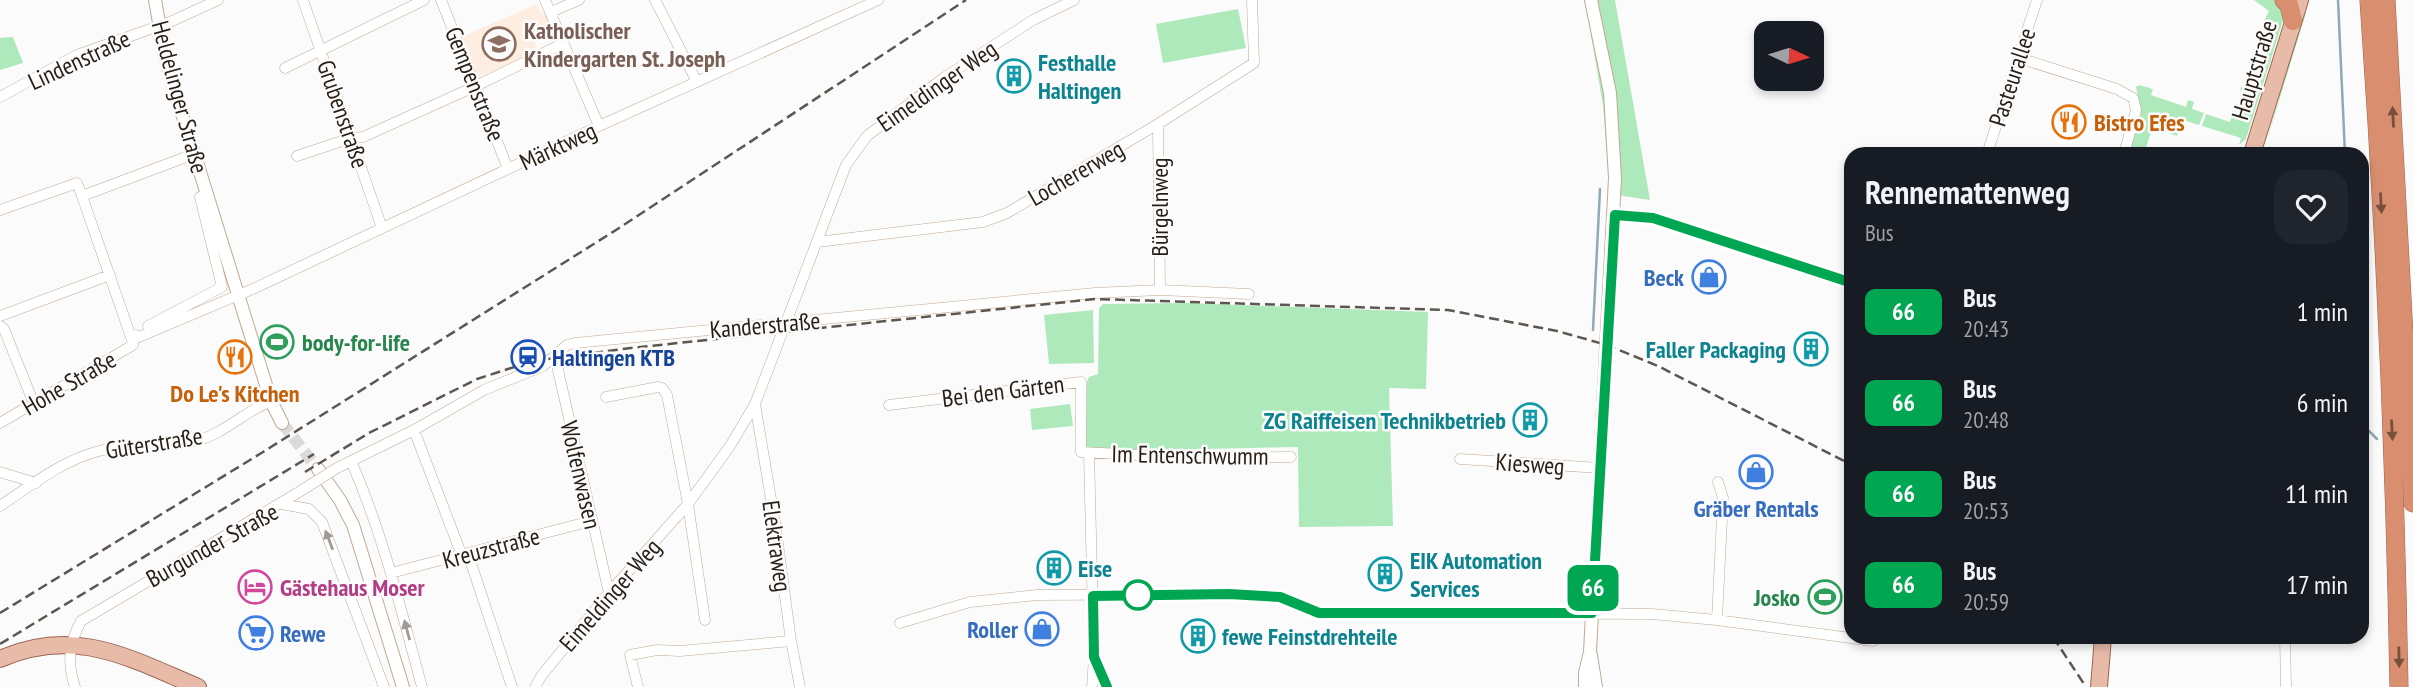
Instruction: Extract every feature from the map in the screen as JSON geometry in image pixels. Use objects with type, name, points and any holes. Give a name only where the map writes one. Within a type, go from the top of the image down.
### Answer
[{"type":"highway","points":[[2284,0],[2289,5],[2293,21]]},
{"type":"highway","points":[[2369,0],[2379,148],[2396,513],[2399,687]]},
{"type":"highway","points":[[2386,0],[2413,503]]},
{"type":"main road","name":"Hauptstraße","points":[[2254,147],[2300,0]]},
{"type":"main road","points":[[0,659],[30,648],[71,644],[118,654],[198,687]]},
{"type":"main road","points":[[2099,687],[2102,644]]},
{"type":"street","name":"Heldelinger Straße","points":[[155,0],[164,51],[194,154],[271,401],[282,423]]},
{"type":"street","name":"Lindenstraße","points":[[0,97],[77,55],[218,0]]},
{"type":"street","name":"Grubenstraße","points":[[303,0],[383,228]]},
{"type":"street","points":[[285,68],[424,0]]},
{"type":"street","name":"Gempenstraße","points":[[441,0],[508,169]]},
{"type":"street","points":[[545,0],[599,126]]},
{"type":"street","points":[[551,12],[579,0]]},
{"type":"street","points":[[654,0],[697,82]]},
{"type":"street","name":"Märktweg","points":[[239,295],[697,82],[855,5],[878,0]]},
{"type":"street","name":"Eimeldinger Weg","points":[[535,687],[609,593],[688,504],[730,446],[755,404],[846,165],[867,136],[945,77],[1033,20],[1074,0]]},
{"type":"street","name":"Lochererweg","points":[[817,242],[983,222],[1007,213],[1158,124],[1254,63],[1252,0]]},
{"type":"street","points":[[1585,687],[1590,652],[1615,215],[1610,93],[1591,0]]},
{"type":"street","name":"Pasteurallee","points":[[1989,147],[2036,0]]},
{"type":"street","points":[[297,156],[351,138],[363,137],[562,44]]},
{"type":"street","points":[[2019,58],[2117,89],[2133,99],[2136,110],[2126,147]]},
{"type":"street","name":"Bürgelnweg","points":[[1158,124],[1160,290]]},
{"type":"street","points":[[82,196],[194,154]]},
{"type":"street","points":[[0,210],[77,183],[132,340]]},
{"type":"street","name":"Heldelinger Straße","points":[[207,194],[200,197],[222,287]]},
{"type":"street","points":[[1615,215],[1653,218],[1844,280]]},
{"type":"street","points":[[0,316],[110,275]]},
{"type":"street","name":"Hohe Straße","points":[[0,423],[133,345],[132,340],[141,329],[222,287]]},
{"type":"street","name":"Kanderstraße","points":[[281,504],[337,468],[414,430],[484,390],[543,366],[567,345],[575,343],[1095,293],[1160,290],[1249,294]]},
{"type":"street","name":"Hohe Straße","points":[[132,340],[239,295]]},
{"type":"street","points":[[0,326],[4,329],[34,404]]},
{"type":"street","name":"Wolfenwasen","points":[[555,357],[609,593]]},
{"type":"street","name":"Bei den Gärten","points":[[889,405],[1081,382],[1081,452],[1089,453]]},
{"type":"street","points":[[607,397],[651,387],[665,391],[688,504]]},
{"type":"street","name":"Güterstraße","points":[[0,506],[82,457],[99,451],[128,447],[158,447],[198,441],[271,401]]},
{"type":"street","name":"Elektraweg","points":[[755,404],[776,528],[790,641],[800,687]]},
{"type":"street","points":[[414,430],[465,555],[512,687]]},
{"type":"street","points":[[1089,453],[1094,657],[1091,687]]},
{"type":"street","name":"Im Entenschwumm","points":[[1089,453],[1197,458],[1292,457]]},
{"type":"street","name":"Kiesweg","points":[[1460,459],[1600,468]]},
{"type":"street","points":[[351,461],[373,515],[422,687]]},
{"type":"street","points":[[318,469],[340,500],[353,525],[403,687]]},
{"type":"street","points":[[0,472],[36,483]]},
{"type":"street","points":[[1717,620],[1723,498],[1718,482]]},
{"type":"street","name":"Burgunder Straße","points":[[71,644],[81,621],[281,504],[309,509],[322,522],[384,687]]},
{"type":"street","name":"Eimeldinger Weg","points":[[688,504],[705,620]]},
{"type":"street","name":"Kreuzstraße","points":[[391,573],[591,521]]},
{"type":"street","points":[[900,623],[970,603],[1037,595],[1229,594],[1280,597],[1319,613],[1652,614],[1844,637]]},
{"type":"street","points":[[638,687],[630,655],[657,650],[680,651],[790,641]]},
{"type":"street","points":[[71,644],[69,670],[75,687]]},
{"type":"street","points":[[2285,644],[2287,687]]},
{"type":"street","points":[[1590,652],[1596,687]]},
{"type":"street","points":[[1094,657],[1104,684]]},
{"type":"shaded area","name":"Katholischer Kindergarten St. Joseph","points":[[537,4],[541,13],[547,11],[553,26],[532,35],[538,51],[478,77],[461,37]]},
{"type":"green space","points":[[1585,0],[1615,0],[1650,200],[1610,194],[1603,105]]},
{"type":"green space","points":[[2254,0],[2281,0],[2285,14],[2246,139],[2239,145],[2241,138],[2202,126],[2206,114],[2230,122],[2232,115],[2240,117],[2247,93],[2240,90],[2241,87],[2248,89],[2262,50],[2255,47],[2263,47],[2271,23],[2264,21],[2269,11]]},
{"type":"green space","points":[[1238,9],[1246,48],[1163,63],[1156,24]]},
{"type":"green space","points":[[2306,13],[2266,143],[2303,14]]},
{"type":"green space","points":[[13,37],[23,63],[0,70],[0,38]]},
{"type":"green space","points":[[2139,85],[2153,89],[2151,95],[2186,107],[2188,100],[2194,102],[2192,109],[2204,113],[2199,125],[2180,119],[2177,136],[2168,133],[2170,125],[2155,120],[2146,147],[2131,147],[2141,114],[2136,87]]},
{"type":"green space","points":[[1189,303],[1428,312],[1426,389],[1389,388],[1393,526],[1299,527],[1298,447],[1117,451],[1086,447],[1087,382],[1089,377],[1098,374],[1099,308],[1103,304]]},
{"type":"green space","points":[[1093,310],[1094,363],[1049,364],[1044,315]]},
{"type":"green space","points":[[1070,404],[1073,426],[1032,430],[1030,409]]},
{"type":"waterway","points":[[2338,0],[2345,147]]},
{"type":"waterway","points":[[1593,330],[1600,189]]},
{"type":"waterway","points":[[2369,431],[2377,439]]},
{"type":"tunnel","points":[[282,423],[318,469]]},
{"type":"railway","points":[[0,613],[263,452],[616,230],[966,0]]},
{"type":"railway","points":[[305,472],[369,433],[477,379],[533,361],[631,348],[1095,299],[1448,310],[1557,331],[1607,345],[1658,366],[1844,461]]},
{"type":"railway","points":[[0,644],[314,454]]},
{"type":"railway","points":[[2058,644],[2086,687]]},
{"type":"bus line","name":"66","points":[[1107,687],[1094,657],[1093,596],[1229,594],[1280,597],[1319,613],[1592,613],[1615,215],[1653,218],[1844,280]]},
{"type":"place","name":"Katholischer Kindergarten St. Joseph","points":[[499,44]]},
{"type":"place","name":"Festhalle Haltingen","points":[[1014,76]]},
{"type":"place","name":"Bistro Efes","points":[[2069,122]]},
{"type":"place","name":"Beck","points":[[1709,277]]},
{"type":"place","name":"body-for-life","points":[[277,342]]},
{"type":"place","name":"Faller Packaging","points":[[1811,349]]},
{"type":"place","name":"Do Le's Kitchen","points":[[235,357]]},
{"type":"place","name":"Haltingen KTB","points":[[528,357]]},
{"type":"place","name":"ZG Raiffeisen Technikbetrieb","points":[[1530,420]]},
{"type":"place","name":"Gräber Rentals","points":[[1756,472]]},
{"type":"place","name":"Eise","points":[[1054,568]]},
{"type":"place","name":"EIK Automation Services","points":[[1385,574]]},
{"type":"place","name":"Gästehaus Moser","points":[[255,587]]},
{"type":"place","name":"Josko","points":[[1825,597]]},
{"type":"place","name":"Roller","points":[[1042,629]]},
{"type":"place","name":"Rewe","points":[[256,633]]},
{"type":"place","name":"fewe Feinstdrehteile","points":[[1198,636]]}]
